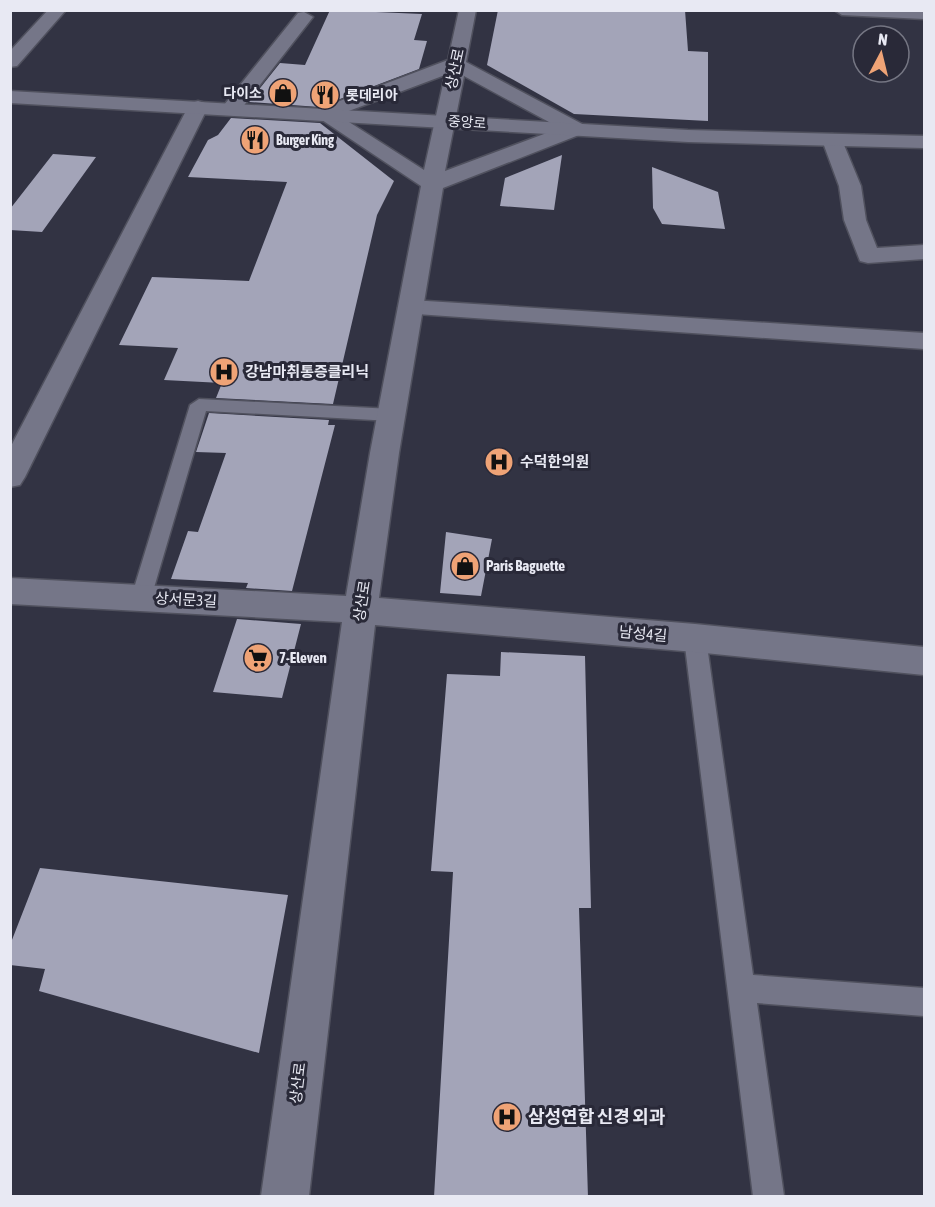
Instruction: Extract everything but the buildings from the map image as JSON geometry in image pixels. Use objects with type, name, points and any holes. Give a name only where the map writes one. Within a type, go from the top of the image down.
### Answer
[{"type":"street","points":[[10,62],[58,10]]},
{"type":"street","name":"상산로","points":[[285,1197],[318,917],[361,610],[432,184],[468,10]]},
{"type":"street","points":[[842,10],[924,14]]},
{"type":"street","points":[[231,109],[304,16]]},
{"type":"street","points":[[323,114],[456,64],[577,129]]},
{"type":"street","name":"중앙로","points":[[10,97],[577,129],[924,142]]},
{"type":"street","points":[[10,477],[198,107]]},
{"type":"street","points":[[323,114],[432,184],[577,129]]},
{"type":"street","points":[[832,140],[850,186],[855,220],[868,256],[924,252]]},
{"type":"street","points":[[411,308],[924,341]]},
{"type":"street","name":"상서문3길","points":[[10,591],[361,610]]},
{"type":"street","name":"남성4길","points":[[361,610],[695,638],[924,661]]},
{"type":"lane","points":[[141,598],[199,405],[392,415]]},
{"type":"lane","points":[[695,638],[769,1197]]},
{"type":"lane","points":[[740,988],[924,1002]]},
{"type":"place","name":"다이소","points":[[283,93]]},
{"type":"place","name":"롯데리아","points":[[325,95]]},
{"type":"place","name":"Burger King","points":[[255,140]]},
{"type":"place","name":"강남마취통증클리닉","points":[[224,372]]},
{"type":"place","name":"수덕한의원","points":[[499,462]]},
{"type":"place","name":"Paris Baguette","points":[[465,566]]},
{"type":"place","name":"7-Eleven","points":[[258,658]]},
{"type":"place","name":"삼성연합 신경 외과","points":[[507,1117]]}]
